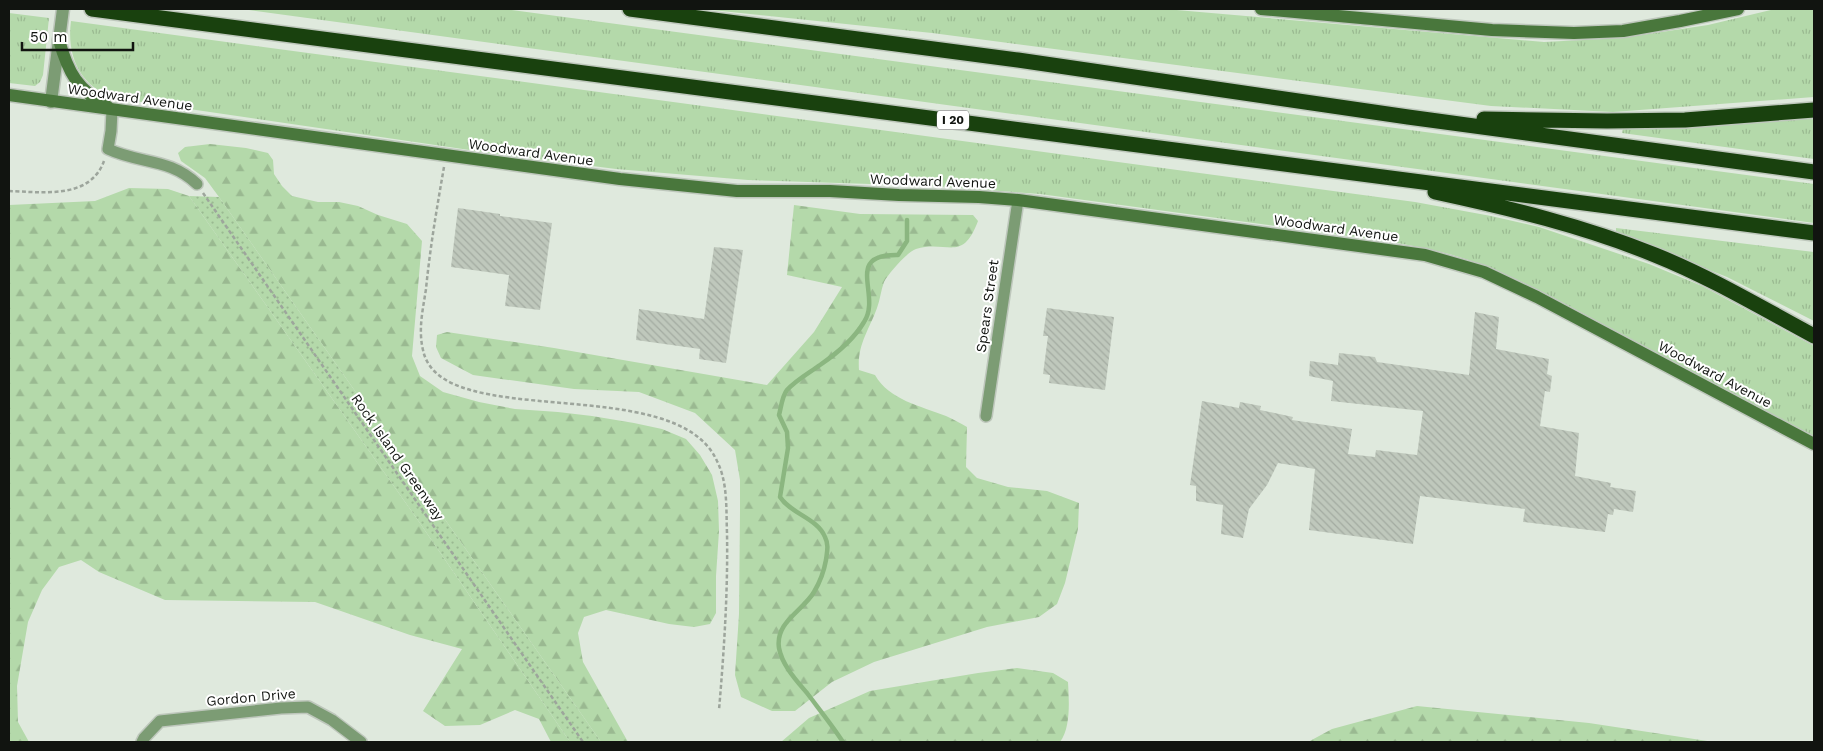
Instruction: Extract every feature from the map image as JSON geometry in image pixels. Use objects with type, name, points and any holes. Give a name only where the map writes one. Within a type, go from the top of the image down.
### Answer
[{"type":"highway","name":"I 20","points":[[92,9],[1814,233]]},
{"type":"highway","points":[[630,9],[1008,59],[1408,117],[1814,172]]},
{"type":"highway","points":[[1408,117],[1554,121],[1685,120],[1814,110]]},
{"type":"highway","points":[[1339,170],[1494,205],[1571,226],[1654,254],[1718,283],[1814,336]]},
{"type":"main road","points":[[1261,9],[1297,10],[1492,30],[1574,33],[1623,31],[1738,9]]},
{"type":"main road","points":[[59,40],[64,58],[76,81],[84,91],[112,110]]},
{"type":"main road","name":"Woodward Avenue","points":[[9,95],[620,179],[737,191],[830,191],[899,195],[979,196],[1426,255],[1484,272],[1537,297],[1814,444]]},
{"type":"street","points":[[51,102],[63,9]]},
{"type":"street","points":[[112,110],[108,149],[123,156],[169,165],[188,176],[196,184]]},
{"type":"street","name":"Spears Street","points":[[986,416],[1018,200]]},
{"type":"street","name":"Gordon Drive","points":[[142,742],[160,721],[281,708],[308,707],[332,720],[362,742]]},
{"type":"path","points":[[9,191],[57,193],[77,188],[91,179],[102,168],[108,149]]},
{"type":"path","points":[[446,155],[431,240],[421,321],[423,351],[432,370],[450,383],[476,392],[576,404],[668,421],[689,430],[701,440],[717,460],[724,486],[727,541],[727,602],[719,710]]},
{"type":"path","name":"Rock Island Greenway","points":[[196,184],[583,742]]},
{"type":"green space","points":[[242,9],[504,9],[1814,184],[1814,223]]},
{"type":"green space","points":[[703,9],[1165,9],[1544,42],[1622,38],[1708,25],[1775,9],[1814,9],[1814,97],[1613,112],[1491,106],[932,33]]},
{"type":"green space","points":[[9,13],[49,18],[43,75],[40,82],[35,86],[9,83]]},
{"type":"green space","points":[[71,21],[1415,202],[1539,227],[1649,264],[1702,286],[1814,346],[1814,437],[1513,278],[1471,261],[1438,251],[1379,240],[1040,194],[932,186],[748,180],[616,169],[490,153],[121,99],[96,89],[80,71],[74,60],[71,48]]},
{"type":"green space","points":[[1814,115],[1814,159],[1622,133],[1623,129],[1702,125]]},
{"type":"green space","points":[[210,144],[246,148],[268,153],[273,160],[274,174],[292,196],[318,202],[339,202],[358,206],[378,215],[407,224],[422,241],[412,356],[420,376],[443,392],[515,409],[592,416],[662,429],[686,439],[700,455],[712,475],[718,501],[719,531],[716,613],[710,624],[694,627],[669,624],[606,610],[584,617],[578,633],[583,662],[628,742],[601,742],[219,197],[205,178],[181,161],[178,153],[185,147]]},
{"type":"green space","points":[[129,188],[168,189],[189,196],[415,516],[570,742],[551,742],[539,719],[515,710],[480,725],[445,726],[423,711],[462,649],[410,635],[315,602],[165,600],[99,572],[81,560],[59,567],[42,590],[28,622],[17,686],[18,722],[29,742],[9,742],[9,205],[95,201]]},
{"type":"green space","points":[[189,196],[219,197],[601,742],[570,742],[415,516]]},
{"type":"green space","points":[[794,205],[860,214],[973,215],[978,221],[966,242],[960,246],[953,247],[937,246],[916,249],[889,274],[884,282],[877,308],[864,338],[860,353],[859,370],[875,375],[888,391],[906,401],[946,416],[967,427],[966,467],[977,478],[1008,487],[1047,491],[1079,503],[1078,529],[1065,583],[1057,604],[1039,617],[987,627],[874,662],[832,682],[795,711],[772,711],[741,697],[735,675],[739,614],[740,480],[735,450],[695,413],[639,392],[574,389],[473,375],[441,358],[436,347],[437,335],[447,332],[554,348],[767,385],[814,332],[842,287],[787,275]]},
{"type":"green space","points":[[1616,228],[1814,252],[1814,321],[1727,277],[1616,233]]},
{"type":"green space","points":[[1017,668],[1053,673],[1068,682],[1068,721],[1064,736],[1060,742],[781,742],[809,718],[870,691]]},
{"type":"green space","points":[[1417,706],[1589,723],[1714,742],[1308,742],[1332,729]]},
{"type":"building","points":[[458,208],[552,223],[540,310],[505,306],[509,275],[451,267]]},
{"type":"building","points":[[714,247],[743,250],[726,363],[699,359],[700,349],[636,340],[639,309],[704,319]]},
{"type":"building","points":[[1047,308],[1114,317],[1105,390],[1049,383],[1050,375],[1043,374],[1048,336],[1043,336]]},
{"type":"building","points":[[1475,312],[1499,317],[1496,349],[1549,359],[1547,374],[1552,376],[1550,392],[1545,391],[1540,426],[1579,433],[1575,476],[1611,483],[1610,487],[1636,491],[1633,512],[1614,509],[1613,515],[1608,514],[1605,532],[1523,522],[1525,509],[1420,496],[1413,544],[1309,530],[1315,469],[1278,463],[1267,485],[1249,509],[1243,538],[1221,534],[1223,505],[1196,501],[1196,486],[1190,485],[1202,401],[1239,408],[1240,402],[1261,406],[1260,410],[1293,417],[1292,420],[1352,429],[1348,454],[1375,457],[1376,450],[1417,455],[1423,411],[1331,401],[1333,381],[1309,376],[1310,361],[1338,365],[1339,353],[1375,357],[1377,362],[1469,375]]},
{"type":"waterway","points":[[843,742],[790,672],[779,648],[779,639],[785,624],[809,599],[822,576],[827,548],[826,540],[816,525],[791,508],[780,497],[788,448],[787,432],[779,415],[787,390],[838,351],[850,340],[864,322],[869,300],[868,269],[872,261],[881,256],[898,255],[907,241],[907,220]]}]
